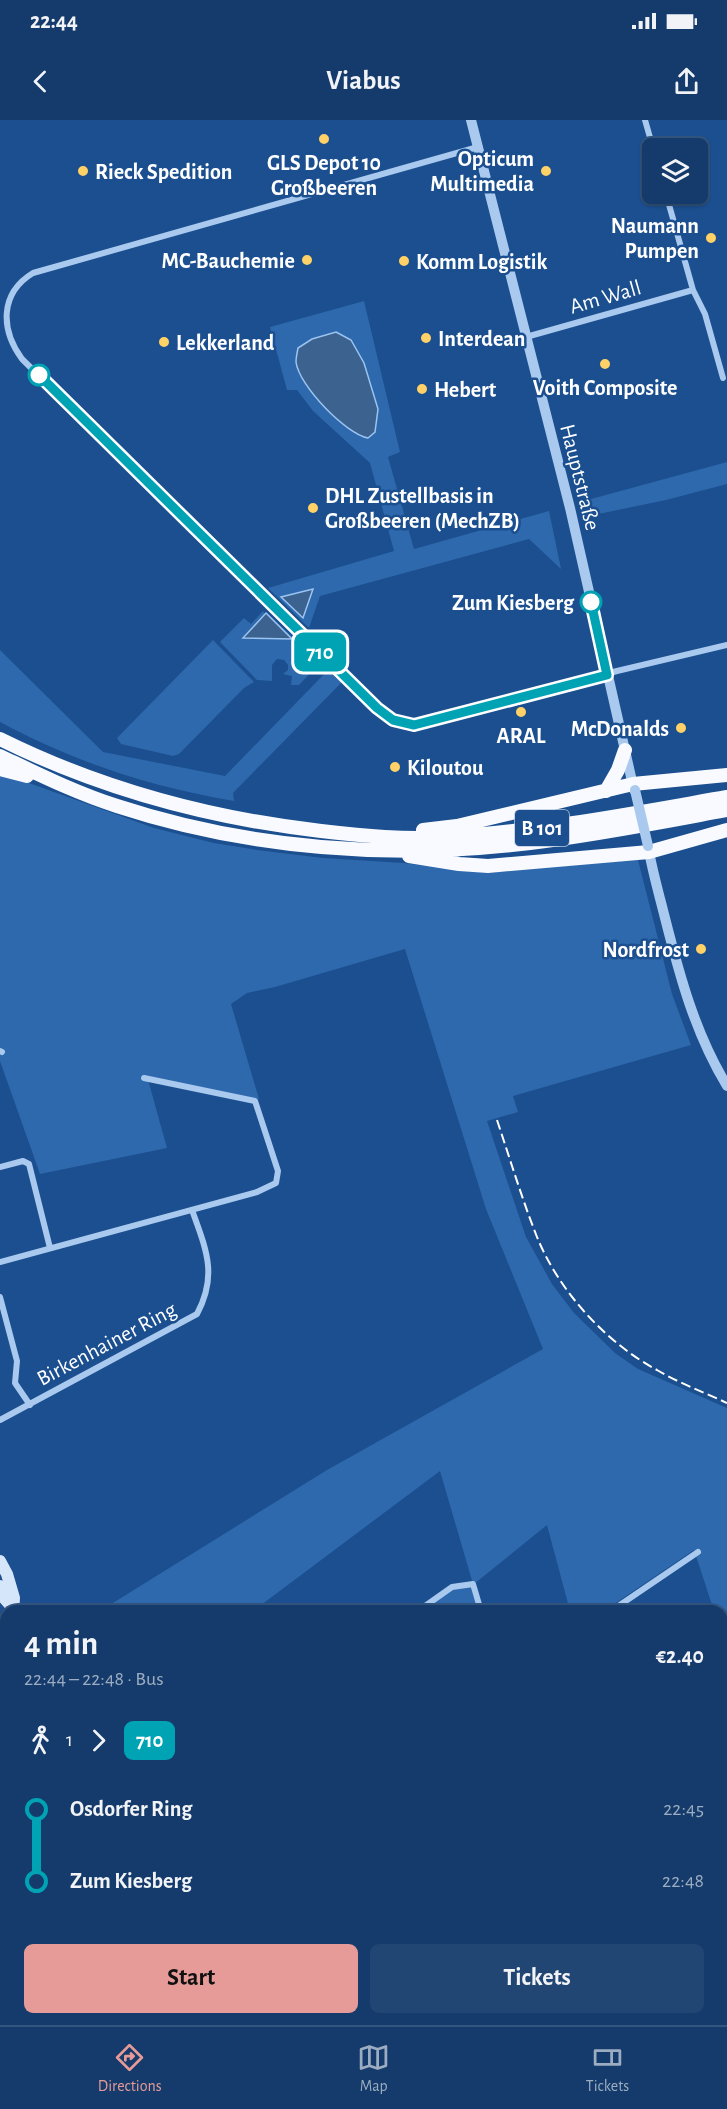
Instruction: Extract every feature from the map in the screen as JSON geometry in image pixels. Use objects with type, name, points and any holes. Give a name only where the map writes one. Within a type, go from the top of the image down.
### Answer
[{"type":"highway","name":"B 101","points":[[0,739],[67,769],[110,785],[191,810],[264,825],[388,838],[447,837],[528,830],[727,797]]},
{"type":"highway","points":[[606,791],[616,774],[625,750]]},
{"type":"highway","name":"B 101","points":[[0,756],[52,782],[117,806],[216,831],[260,839],[352,849],[390,851],[529,843],[727,810]]},
{"type":"highway","points":[[0,769],[52,782]]},
{"type":"highway","points":[[356,835],[457,826],[606,791],[727,775]]},
{"type":"highway","points":[[390,851],[437,861],[488,866],[648,849],[727,830]]},
{"type":"main road","points":[[0,1561],[7,1574],[14,1598],[13,1605]]},
{"type":"main road","points":[[0,1586],[4,1598],[10,1605]]},
{"type":"street","name":"Hauptstraße","points":[[471,120],[570,508],[607,675],[678,972],[705,1047],[727,1086]]},
{"type":"street","points":[[645,120],[650,138]]},
{"type":"street","points":[[478,147],[40,270],[21,280],[3,303],[4,328],[10,344],[22,359],[384,715],[393,720],[414,725],[727,645]]},
{"type":"street","points":[[669,204],[693,290],[705,314],[723,378]]},
{"type":"street","name":"Am Wall","points":[[526,337],[693,290]]},
{"type":"street","points":[[0,1262],[257,1192],[276,1183],[278,1171],[255,1101],[144,1078]]},
{"type":"street","points":[[0,1167],[22,1161],[29,1164],[50,1248]]},
{"type":"street","name":"Birkenhainer Ring","points":[[0,1420],[197,1314],[203,1303],[207,1285],[208,1258],[192,1210]]},
{"type":"street","points":[[0,1297],[17,1360],[15,1383],[30,1405]]},
{"type":"street","points":[[620,1605],[698,1552]]},
{"type":"street","points":[[426,1605],[452,1587],[473,1584],[479,1605]]},
{"type":"shaded area","points":[[364,301],[400,452],[388,457],[414,549],[549,511],[561,569],[529,539],[320,596],[309,628],[268,588],[394,551],[370,463],[313,411],[297,390],[287,390],[270,327]]},
{"type":"shaded area","points":[[336,332],[351,340],[364,363],[378,409],[375,432],[368,438],[359,435],[336,419],[314,396],[299,372],[296,362],[298,348],[312,339]]},
{"type":"shaded area","points":[[727,462],[727,484],[666,500],[584,517],[580,502]]},
{"type":"shaded area","points":[[313,589],[303,618],[281,597]]},
{"type":"shaded area","points":[[264,610],[320,663],[299,685],[291,685],[292,676],[283,674],[288,670],[288,665],[284,660],[277,659],[272,665],[272,681],[257,680],[220,642],[244,618],[251,624],[263,611],[265,614],[244,637],[291,639]]},
{"type":"shaded area","points":[[266,613],[292,639],[243,638]]},
{"type":"shaded area","points":[[213,640],[254,682],[244,688],[179,754],[173,756],[121,744],[117,738]]},
{"type":"shaded area","points":[[0,650],[103,752],[225,776],[329,669],[343,681],[233,793],[234,801],[172,788],[114,771],[57,750],[0,722]]},
{"type":"shaded area","points":[[0,775],[15,778],[154,828],[214,843],[257,850],[488,873],[638,860],[672,994],[691,1045],[513,1096],[518,1112],[487,1121],[526,1237],[552,1284],[574,1313],[615,1353],[638,1369],[727,1408],[727,1605],[712,1605],[694,1550],[613,1605],[568,1605],[547,1525],[474,1584],[479,1605],[431,1605],[453,1589],[473,1584],[440,1471],[261,1605],[110,1605],[327,1470],[543,1349],[486,1209],[405,949],[247,993],[231,1004],[259,1099],[147,1076],[167,1148],[40,1174],[0,1061]]},
{"type":"railway","points":[[497,1120],[537,1237],[546,1257],[571,1295],[602,1330],[619,1345],[657,1370],[727,1403]]},
{"type":"bus line","name":"710","points":[[39,375],[384,715],[393,720],[414,725],[607,675],[591,602]]},
{"type":"place","name":"GLS Depot 10 Großbeeren","points":[[324,139]]},
{"type":"place","name":"Rieck Spedition","points":[[83,171]]},
{"type":"place","name":"Opticum Multimedia","points":[[546,171]]},
{"type":"place","name":"Naumann Pumpen","points":[[711,238]]},
{"type":"place","name":"MC-Bauchemie","points":[[307,260]]},
{"type":"place","name":"Komm Logistik","points":[[404,261]]},
{"type":"place","name":"Interdean","points":[[426,338]]},
{"type":"place","name":"Lekkerland","points":[[164,342]]},
{"type":"place","name":"Voith Composite","points":[[605,364]]},
{"type":"place","name":"Hebert","points":[[422,389]]},
{"type":"place","name":"DHL Zustellbasis in Großbeeren (MechZB)","points":[[313,508]]},
{"type":"place","name":"Zum Kiesberg","points":[[591,602]]},
{"type":"place","name":"ARAL","points":[[521,712]]},
{"type":"place","name":"McDonalds","points":[[681,728]]},
{"type":"place","name":"Kiloutou","points":[[395,767]]},
{"type":"place","name":"Nordfrost","points":[[701,949]]}]
